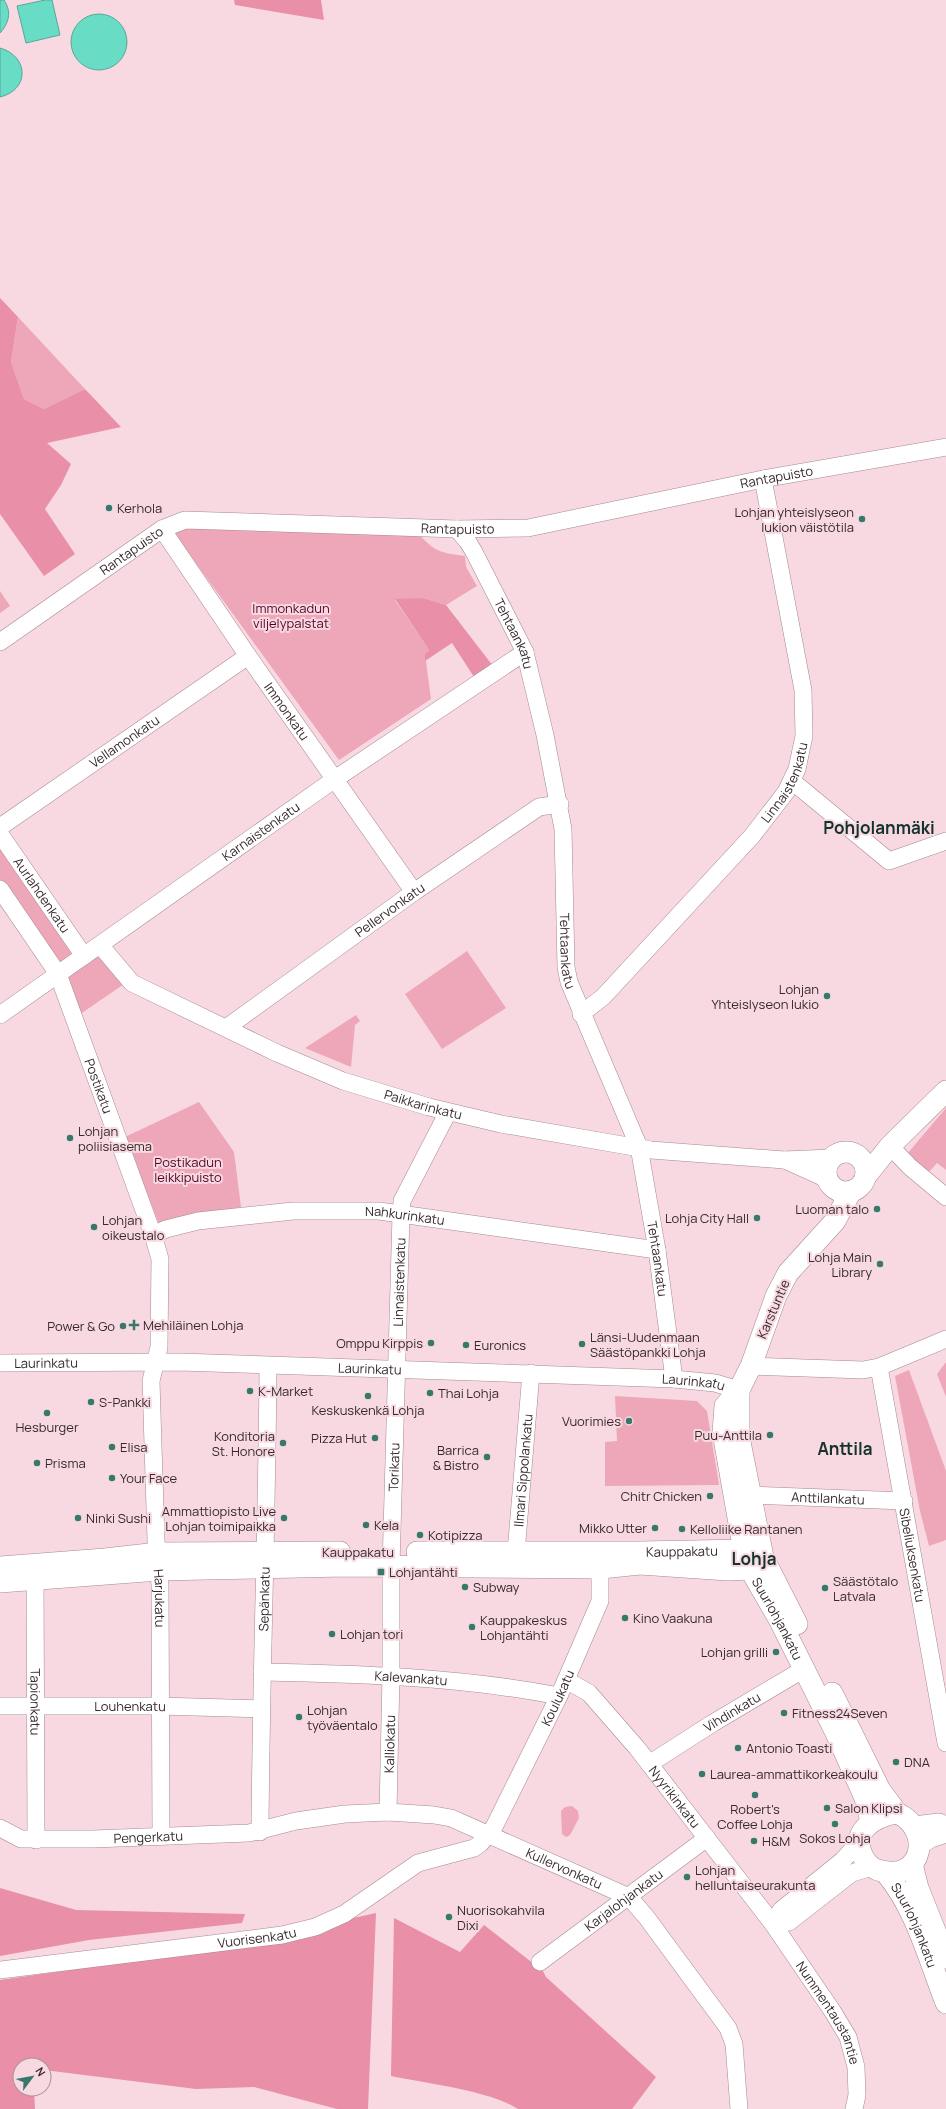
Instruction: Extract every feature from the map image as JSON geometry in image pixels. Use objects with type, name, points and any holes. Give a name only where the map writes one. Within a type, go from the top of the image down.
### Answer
[{"type":"main road","points":[[890,1146],[853,1153],[842,1152],[832,1158],[827,1168],[837,1186],[861,1186],[866,1176],[890,1146],[946,1091]]},
{"type":"main road","points":[[853,1153],[862,1160],[866,1170],[866,1176]]},
{"type":"main road","name":"Karstuntie","points":[[739,1390],[751,1366],[776,1296],[788,1274],[820,1236],[823,1212],[837,1186]]},
{"type":"main road","name":"Suurlohjankatu","points":[[739,1390],[739,1437],[751,1495],[753,1558],[880,1790],[905,1819]]},
{"type":"main road","name":"Suurlohjankatu","points":[[739,1390],[725,1406],[723,1432],[753,1558],[860,1786],[871,1822]]},
{"type":"main road","name":"Kauppakatu","points":[[0,1582],[36,1572],[158,1561],[391,1558],[600,1560],[728,1570],[753,1558]]},
{"type":"main road","name":"Kauppakatu","points":[[0,1567],[36,1572]]},
{"type":"main road","points":[[905,1819],[919,1835],[916,1855],[901,1871],[878,1870],[862,1855],[860,1841],[864,1829],[871,1822],[905,1819]]},
{"type":"main road","name":"Suurlohjankatu","points":[[916,1855],[918,1888],[946,1958]]},
{"type":"main road","name":"Suurlohjankatu","points":[[878,1870],[896,1886],[916,1925],[946,2003]]},
{"type":"street","name":"Rantapuisto","points":[[0,642],[162,530],[185,520],[457,530],[528,528],[763,479],[946,447]]},
{"type":"street","name":"Linnaistenkatu","points":[[581,1014],[603,997],[752,836],[786,792],[792,781],[800,757],[804,736],[803,690],[763,479]]},
{"type":"street","name":"Immonkatu","points":[[162,530],[248,656],[414,892]]},
{"type":"street","name":"Tehtaankatu","points":[[457,530],[468,542],[474,552],[525,652],[560,804],[563,829],[566,967],[569,982],[581,1014],[639,1147],[657,1250],[674,1378]]},
{"type":"street","name":"Karnaistenkatu","points":[[0,1015],[335,779],[525,652]]},
{"type":"street","name":"Vellamonkatu","points":[[0,827],[248,656]]},
{"type":"street","points":[[792,781],[889,861],[946,841]]},
{"type":"street","name":"Pellervonkatu","points":[[226,1028],[414,892],[539,807],[560,804]]},
{"type":"street","name":"Aurlahdenkatu","points":[[0,834],[84,956]]},
{"type":"street","points":[[0,889],[58,974]]},
{"type":"street","name":"Paikkarinkatu","points":[[100,945],[132,983],[277,1053],[343,1082],[448,1112],[501,1124],[639,1147],[784,1160],[832,1158]]},
{"type":"street","name":"Postikatu","points":[[58,974],[153,1235],[160,1259],[159,1347],[157,1362]]},
{"type":"street","name":"Linnaistenkatu","points":[[396,1368],[402,1201],[448,1112]]},
{"type":"street","points":[[890,1146],[910,1167],[946,1197]]},
{"type":"street","name":"Paikkarinkatu","points":[[784,1160],[837,1186]]},
{"type":"street","name":"Nahkurinkatu","points":[[153,1235],[166,1229],[198,1221],[293,1210],[379,1211],[657,1250]]},
{"type":"street","points":[[751,1366],[854,1371],[879,1367],[946,1339]]},
{"type":"street","name":"Laurinkatu","points":[[0,1364],[157,1362],[268,1366],[396,1368],[674,1378],[715,1383],[739,1390]]},
{"type":"street","name":"Harjukatu","points":[[157,1362],[151,1381],[158,1561],[161,1836]]},
{"type":"street","name":"Sepänkatu","points":[[260,1832],[260,1709],[268,1366]]},
{"type":"street","name":"Sibeliuksenkatu","points":[[879,1367],[946,1743]]},
{"type":"street","name":"Torikatu","points":[[391,1675],[391,1558],[396,1368]]},
{"type":"street","name":"Ilmari Sippolankatu","points":[[515,1559],[531,1373]]},
{"type":"street","name":"Anttilankatu","points":[[751,1495],[904,1501]]},
{"type":"street","name":"Koulukatu","points":[[488,1835],[494,1828],[559,1696],[600,1601],[600,1560]]},
{"type":"street","name":"Tapionkatu","points":[[36,1572],[36,1840]]},
{"type":"street","name":"Vihdinkatu","points":[[655,1760],[804,1669]]},
{"type":"street","name":"Kalevankatu","points":[[262,1672],[391,1675],[506,1686],[559,1696]]},
{"type":"street","name":"Kalliokatu","points":[[388,1812],[391,1675]]},
{"type":"street","name":"Nyyrikinkatu","points":[[566,1680],[579,1686],[593,1696],[655,1760],[707,1838],[773,1924]]},
{"type":"street","name":"Louhenkatu","points":[[0,1706],[159,1706],[260,1709]]},
{"type":"street","name":"Kullervonkatu","points":[[260,1832],[296,1821],[338,1815],[388,1812],[450,1818],[628,1897],[647,1918],[728,2028],[734,2044],[739,2109]]},
{"type":"street","points":[[905,1819],[939,1822],[946,1825]]},
{"type":"street","name":"Pengerkatu","points":[[0,1828],[21,1838],[36,1840],[260,1832]]},
{"type":"street","points":[[916,1855],[931,1839],[946,1834]]},
{"type":"street","name":"Vuorisenkatu","points":[[0,1970],[282,1935],[302,1931],[322,1925],[344,1914],[418,1863],[467,1851],[481,1843],[488,1835]]},
{"type":"street","name":"Karjalohjankatu","points":[[540,1962],[707,1838]]},
{"type":"street","points":[[773,1924],[781,1910],[843,1860],[860,1841]]},
{"type":"street","points":[[773,1924],[789,1922],[852,1873],[878,1870]]},
{"type":"street","name":"Nummentaustantie","points":[[773,1924],[833,2012],[848,2037],[856,2067],[857,2095],[854,2109]]},
{"type":"green space","points":[[18,317],[85,389],[44,409],[24,399],[11,362]]},
{"type":"green space","name":"Immonkadun viljelypalstat","points":[[183,527],[420,535],[435,549],[451,554],[465,556],[466,567],[477,586],[446,605],[423,598],[395,600],[429,650],[425,654],[431,699],[339,760],[174,533]]},
{"type":"green space","points":[[0,591],[10,606],[0,613]]},
{"type":"green space","points":[[0,840],[79,954],[59,967],[0,882]]},
{"type":"green space","points":[[99,949],[127,982],[76,1017],[62,975]]},
{"type":"green space","points":[[467,951],[506,1008],[442,1049],[405,994]]},
{"type":"green space","points":[[356,1015],[360,1021],[355,1025],[351,1067],[305,1048]]},
{"type":"green space","name":"Postikadun leikkipuisto","points":[[199,1102],[234,1152],[241,1207],[159,1224],[125,1137]]},
{"type":"green space","points":[[946,1108],[946,1170],[937,1163],[928,1173],[907,1154]]},
{"type":"green space","points":[[946,1362],[946,1397],[937,1374]]},
{"type":"green space","points":[[909,1370],[946,1471],[946,1540],[929,1546],[920,1511],[895,1376]]},
{"type":"green space","points":[[615,1396],[697,1401],[707,1411],[719,1485],[605,1486],[605,1442],[617,1441]]},
{"type":"green space","points":[[572,1806],[578,1811],[579,1818],[570,1835],[566,1837],[562,1834],[561,1811],[565,1807]]},
{"type":"shaded area","points":[[0,0],[4,0],[9,13],[6,25],[0,33]]},
{"type":"shaded area","points":[[52,0],[60,35],[26,43],[17,6]]},
{"type":"shaded area","points":[[234,0],[321,0],[324,20],[235,5]]},
{"type":"shaded area","points":[[99,14],[110,16],[119,22],[125,31],[127,42],[125,53],[119,62],[110,68],[99,70],[88,68],[79,62],[73,53],[71,42],[73,31],[79,22],[88,16]]},
{"type":"shaded area","points":[[0,48],[10,52],[16,58],[21,65],[22,73],[21,81],[17,88],[0,97]]},
{"type":"shaded area","points":[[0,298],[18,317],[11,362],[24,399],[44,409],[85,389],[121,427],[47,443],[71,464],[61,485],[45,509],[75,554],[44,576],[0,514]]},
{"type":"shaded area","points":[[423,598],[446,605],[493,666],[474,677],[452,643],[425,661],[425,654],[429,650],[395,599]]},
{"type":"shaded area","points":[[0,1888],[76,1910],[245,1914],[242,1923],[89,1940],[0,1956]]},
{"type":"shaded area","points":[[376,1913],[368,2109],[337,2109],[254,2087],[196,2089],[52,2071],[52,2057],[12,2057],[12,2097],[34,2097],[35,2109],[0,2109],[0,1980],[322,1934],[349,1919]]},
{"type":"shaded area","points":[[394,1918],[460,1952],[484,1925],[543,1971],[546,1977],[656,2077],[632,2109],[518,2109],[492,2097],[475,2092],[391,2076]]},
{"type":"place","name":"Kerhola","points":[[109,508]]},
{"type":"place","name":"Lohjan yhteislyseon lukion väistötila","points":[[862,519]]},
{"type":"place","name":"Lohjan Yhteislyseon lukio","points":[[827,996]]},
{"type":"place","name":"Lohjan poliisiasema","points":[[70,1138]]},
{"type":"place","name":"Luoman talo","points":[[877,1209]]},
{"type":"place","name":"Lohja City Hall","points":[[757,1218]]},
{"type":"place","name":"Lohjan oikeustalo","points":[[94,1227]]},
{"type":"place","name":"Lohja Main Library","points":[[880,1264]]},
{"type":"place","name":"Mehiläinen Lohja","points":[[134,1325]]},
{"type":"place","name":"Power & Go","points":[[123,1326]]},
{"type":"place","name":"Omppu Kirppis","points":[[431,1343]]},
{"type":"place","name":"Länsi-Uudenmaan Säästöpankki Lohja","points":[[582,1344]]},
{"type":"place","name":"Euronics","points":[[466,1345]]},
{"type":"place","name":"K-Market","points":[[250,1391]]},
{"type":"place","name":"Thai Lohja","points":[[430,1393]]},
{"type":"place","name":"Keskuskenkä Lohja","points":[[368,1396]]},
{"type":"place","name":"S-Pankki","points":[[91,1402]]},
{"type":"place","name":"Hesburger","points":[[47,1413]]},
{"type":"place","name":"Vuorimies","points":[[629,1421]]},
{"type":"place","name":"Puu-Anttila","points":[[770,1435]]},
{"type":"place","name":"Pizza Hut","points":[[375,1438]]},
{"type":"place","name":"Konditoria St. Honore","points":[[283,1443]]},
{"type":"place","name":"Elisa","points":[[112,1447]]},
{"type":"place","name":"Barrica & Bistro","points":[[487,1457]]},
{"type":"place","name":"Prisma","points":[[37,1463]]},
{"type":"place","name":"Your Face","points":[[112,1478]]},
{"type":"place","name":"Chitr Chicken","points":[[710,1496]]},
{"type":"place","name":"Ninki Sushi","points":[[78,1518]]},
{"type":"place","name":"Ammattiopisto Live Lohjan toimipaikka","points":[[284,1518]]},
{"type":"place","name":"Kela","points":[[366,1525]]},
{"type":"place","name":"Mikko Utter","points":[[655,1528]]},
{"type":"place","name":"Kelloliike Rantanen","points":[[682,1529]]},
{"type":"place","name":"Kotipizza","points":[[420,1535]]},
{"type":"place","name":"Lohjantähti","points":[[381,1572]]},
{"type":"place","name":"Subway","points":[[465,1587]]},
{"type":"place","name":"Säästötalo Latvala","points":[[825,1588]]},
{"type":"place","name":"Kino Vaakuna","points":[[625,1618]]},
{"type":"place","name":"Kauppakeskus Lohjantähti","points":[[472,1627]]},
{"type":"place","name":"Lohjan tori","points":[[332,1634]]},
{"type":"place","name":"Lohjan grilli","points":[[776,1652]]},
{"type":"place","name":"Fitness24Seven","points":[[784,1713]]},
{"type":"place","name":"Lohjan työväentalo","points":[[299,1717]]},
{"type":"place","name":"Antonio Toasti","points":[[738,1748]]},
{"type":"place","name":"DNA","points":[[896,1762]]},
{"type":"place","name":"Laurea-ammattikorkeakoulu","points":[[702,1774]]},
{"type":"place","name":"Robert's Coffee Lohja","points":[[755,1795]]},
{"type":"place","name":"Salon Klipsi","points":[[827,1808]]},
{"type":"place","name":"Sokos Lohja","points":[[835,1824]]},
{"type":"place","name":"H&M","points":[[754,1841]]},
{"type":"place","name":"Lohjan helluntaiseurakunta","points":[[687,1877]]},
{"type":"place","name":"Nuorisokahvila Dixi","points":[[449,1917]]},
{"type":"district","name":"Pohjolanmäki","points":[[879,827]]},
{"type":"district","name":"Anttila","points":[[845,1448]]},
{"type":"district","name":"Lohja","points":[[754,1558]]}]
